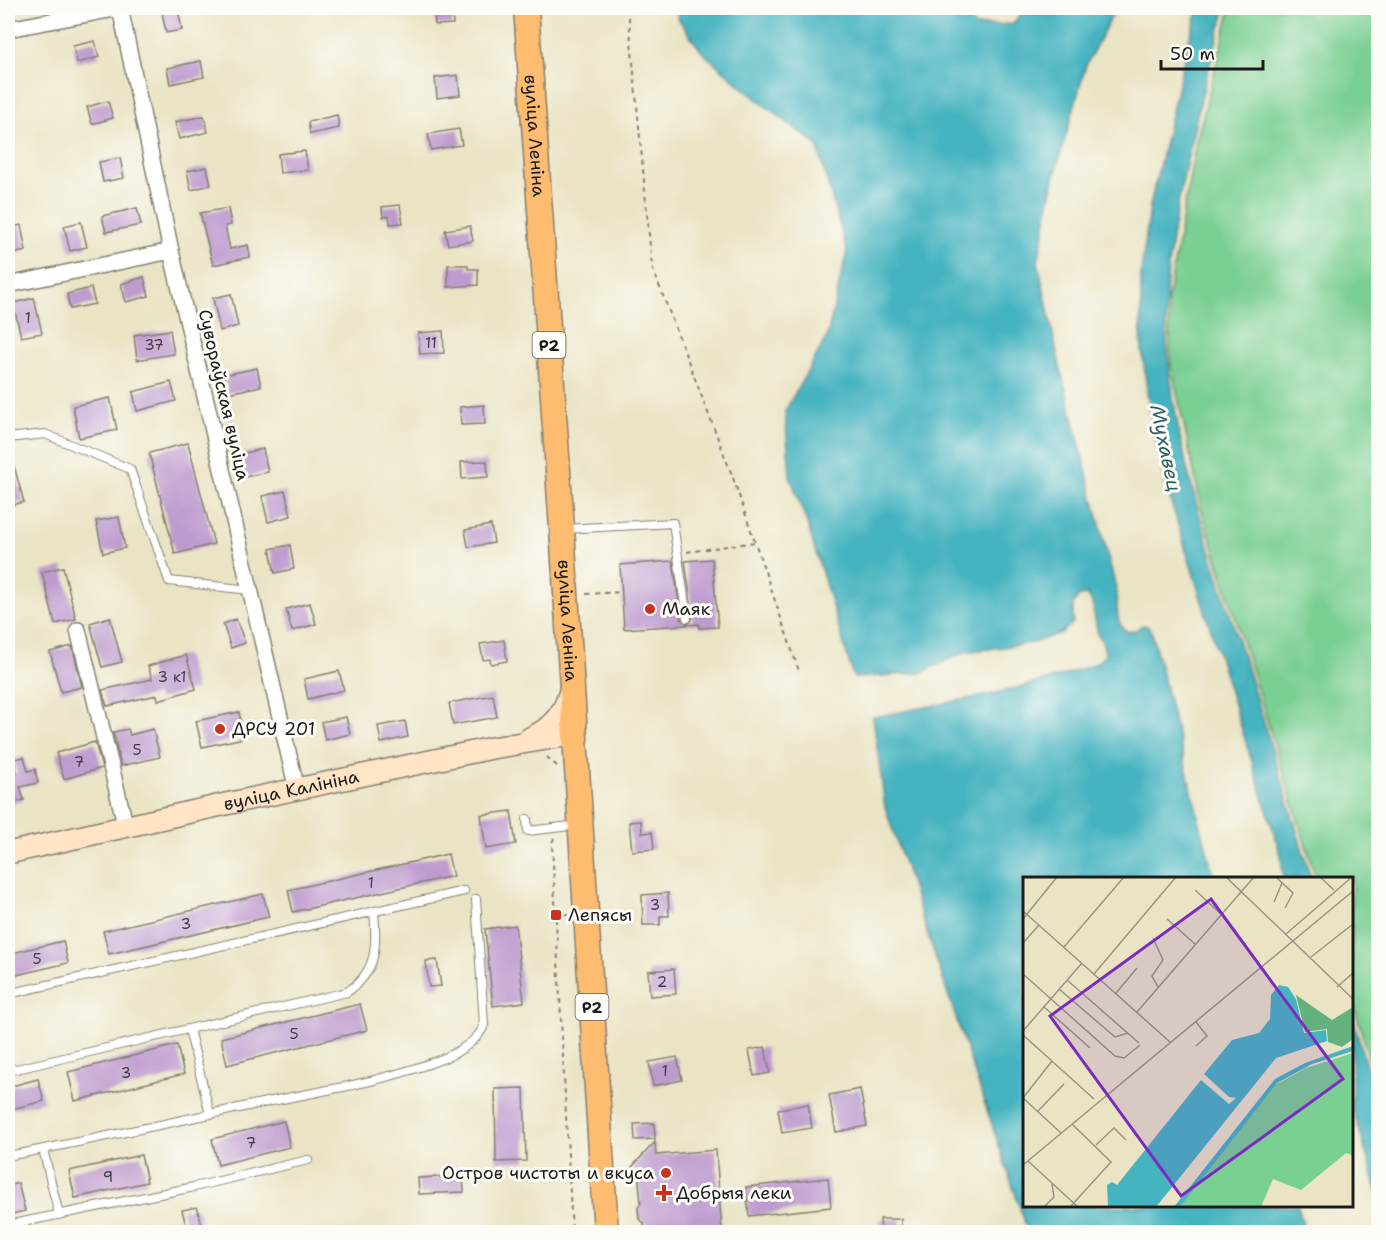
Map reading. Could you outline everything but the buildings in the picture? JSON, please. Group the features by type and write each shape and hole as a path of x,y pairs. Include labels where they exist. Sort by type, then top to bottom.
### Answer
{"main road":[{"name":"вуліца Леніна","path":"526,8 575,734 569,777 569,826 606,1233"}],"street":[{"path":"8,29 120,8"},
{"name":"Сувораўская вуліца","path":"120,8 171,251 297,790"},
{"path":"8,285 171,251"},
{"path":"78,630 126,828"},
{"path":"518,743 541,733 553,724 561,714 571,683"},
{"name":"вуліца Калініна","path":"8,854 226,804 518,743 575,734"},
{"path":"518,743 539,744 553,748 567,761 569,777"}],"lane":[{"path":"8,438 45,434 130,469 169,580 250,590"},
{"path":"562,529 673,523 687,618"},
{"path":"527,819 528,831 569,826"},
{"path":"8,994 464,891"},
{"path":"8,1156 414,1069 442,1059 479,1035 484,1025 476,899"},
{"path":"8,1071 346,992 366,975 373,959 376,934 374,911"},
{"path":"189,1029 210,1114"},
{"path":"43,1149 59,1215"},
{"path":"8,1225 308,1161"}],"path":[{"path":"628,8 652,267 732,475 799,671"},
{"path":"678,553 755,542"},
{"path":"545,756 569,777"},
{"path":"569,826 552,843 572,1233"}],"green space":[{"path":"1231,8 1378,8 1378,1090 1353,1002 1353,877 1316,877 1203,514 1171,365 1168,298 1196,142"}],"water":[{"path":"679,8 961,8 975,26 1013,24 1025,8 1116,8 1086,65 1054,178 1038,262 1060,367 1117,592 1119,620 1128,632 1142,625 1151,630 1214,877 1023,877 1023,1207 1298,1207 1305,1232 1028,1232 885,807 873,717 993,694 1062,676 1097,663 1105,654 1103,643 1098,635 1092,602 1087,595 1079,596 1073,604 1073,623 1061,633 1032,643 965,652 920,673 854,678 806,520 790,476 785,411 827,337 847,251 817,145 755,98 701,51 678,18"},
{"name":"Мухавец","path":"1199,8 1226,8 1197,114 1171,242 1166,305 1167,346 1178,428 1209,548 1311,877 1283,877 1281,855 1166,486 1149,408 1141,340 1141,273 1150,206 1188,43"},
{"path":"1353,1020 1378,1107 1378,1193 1353,1109"}],"place":[{"name":"Маяк","path":"650,609"},
{"name":"ДРСУ 201","path":"220,729"},
{"name":"Лепясы","path":"556,915"},
{"name":"Остров чистоты и вкуса","path":"666,1173"},
{"name":"Добрыя леки","path":"664,1193"}]}
